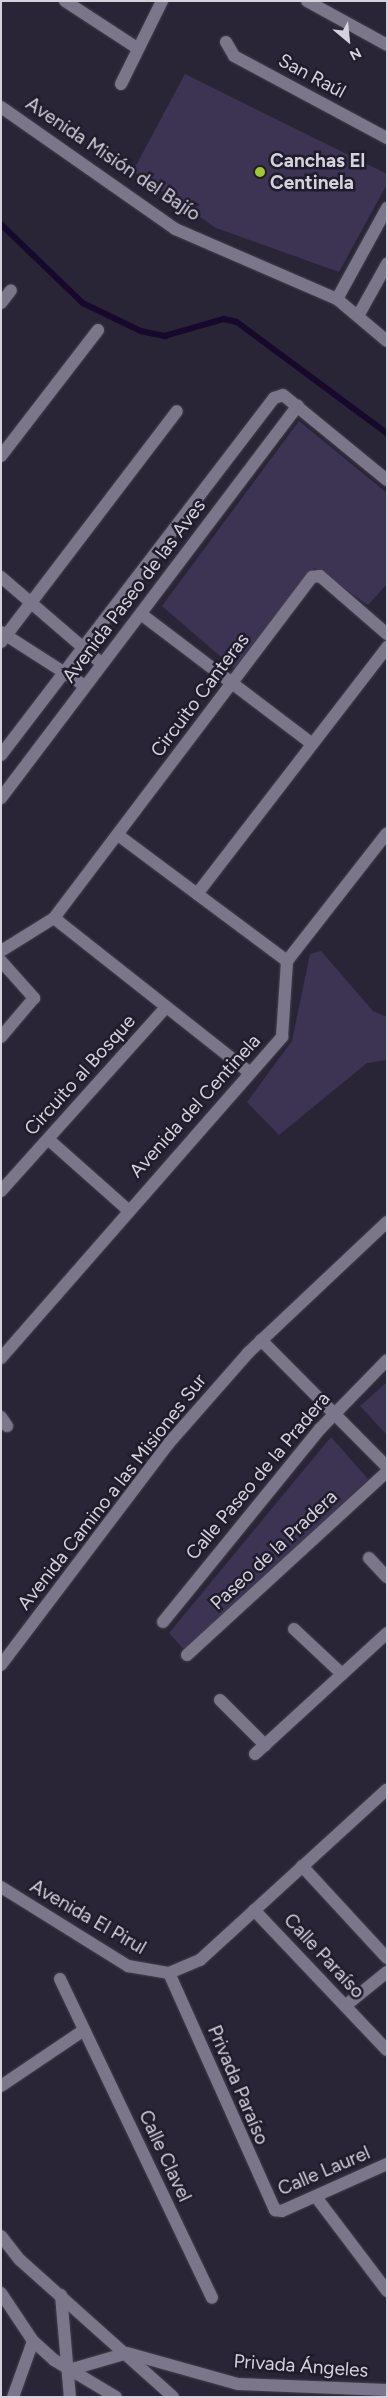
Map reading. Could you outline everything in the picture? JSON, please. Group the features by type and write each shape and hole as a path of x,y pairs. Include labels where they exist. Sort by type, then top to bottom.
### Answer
{"street":[{"path":"65,1 137,48"},
{"path":"121,84 137,48 162,1"},
{"path":"307,1 387,45"},
{"name":"San Raúl","path":"226,42 234,56 387,138"},
{"name":"Avenida Misión del Bajío","path":"1,107 175,229 337,299 387,341"},
{"path":"337,299 387,208"},
{"path":"358,316 387,264"},
{"path":"1,303 11,290"},
{"path":"1,456 98,330"},
{"name":"Avenida Paseo de las Aves","path":"1,755 278,395 298,406 1,798"},
{"path":"298,406 387,480"},
{"path":"86,686 65,670 3,636 33,603 177,411"},
{"name":"Circuito Canteras","path":"118,835 316,575 387,634"},
{"path":"1,577 33,603 81,649 102,664"},
{"path":"141,614 231,685 312,744"},
{"path":"197,894 387,647"},
{"path":"1,951 54,918 118,835 287,961 387,833"},
{"path":"54,918 249,1072"},
{"path":"1,961 34,998 1,1037"},
{"name":"Avenida del Centinela","path":"1,1358 128,1210 282,1037 287,961"},
{"name":"Circuito al Bosque","path":"1,1191 166,1007"},
{"path":"48,1139 128,1210"},
{"name":"Avenida Camino a las Misiones Sur","path":"1,1665 169,1443 260,1340 387,1222"},
{"path":"260,1340 336,1412 387,1468"},
{"name":"Calle Paseo de la Pradera","path":"163,1622 336,1412 387,1360"},
{"name":"Paseo de la Pradera","path":"187,1655 387,1472"},
{"path":"369,1558 387,1577"},
{"path":"294,1629 342,1674"},
{"path":"255,1754 387,1633"},
{"path":"220,1700 265,1745"},
{"path":"169,1973 200,1960 387,1788"},
{"path":"302,1866 387,1958"},
{"name":"Avenida El Pirul","path":"1,1887 128,1966 169,1973"},
{"name":"Calle Paraíso","path":"254,1910 387,2050"},
{"path":"345,2006 387,1972"},
{"name":"Privada Paraíso","path":"169,1973 275,2210"},
{"name":"Calle Clavel","path":"60,1979 212,2298"},
{"path":"1,2086 84,2030"},
{"name":"Calle Laurel","path":"275,2210 316,2197 387,2164"},
{"path":"316,2197 387,2291"},
{"path":"1,2236 20,2260 127,2353 172,2397"},
{"path":"1,2293 33,2341 69,2370 116,2397"},
{"path":"61,2295 70,2397"},
{"path":"13,2397 33,2341"},
{"path":"69,2370 127,2353"},
{"name":"Privada Ángeles","path":"127,2353 238,2384 387,2390"}],"shaded area":[{"name":"Canchas El Centinela","path":"185,74 387,174 387,184 339,272 216,228 133,171"},
{"path":"299,421 387,493 387,584 368,605 315,568 235,669 162,606"},
{"path":"321,951 373,1011 387,1017 387,1060 367,1063 279,1135 247,1102 292,1041 310,954"},
{"path":"387,1382 387,1435 360,1406"},
{"path":"331,1437 368,1479 188,1654 169,1633"}],"waterway":[{"path":"1,224 83,303 141,331 165,336 224,319 237,322 387,433"}],"place":[{"name":"Canchas El Centinela","path":"260,172"}]}
